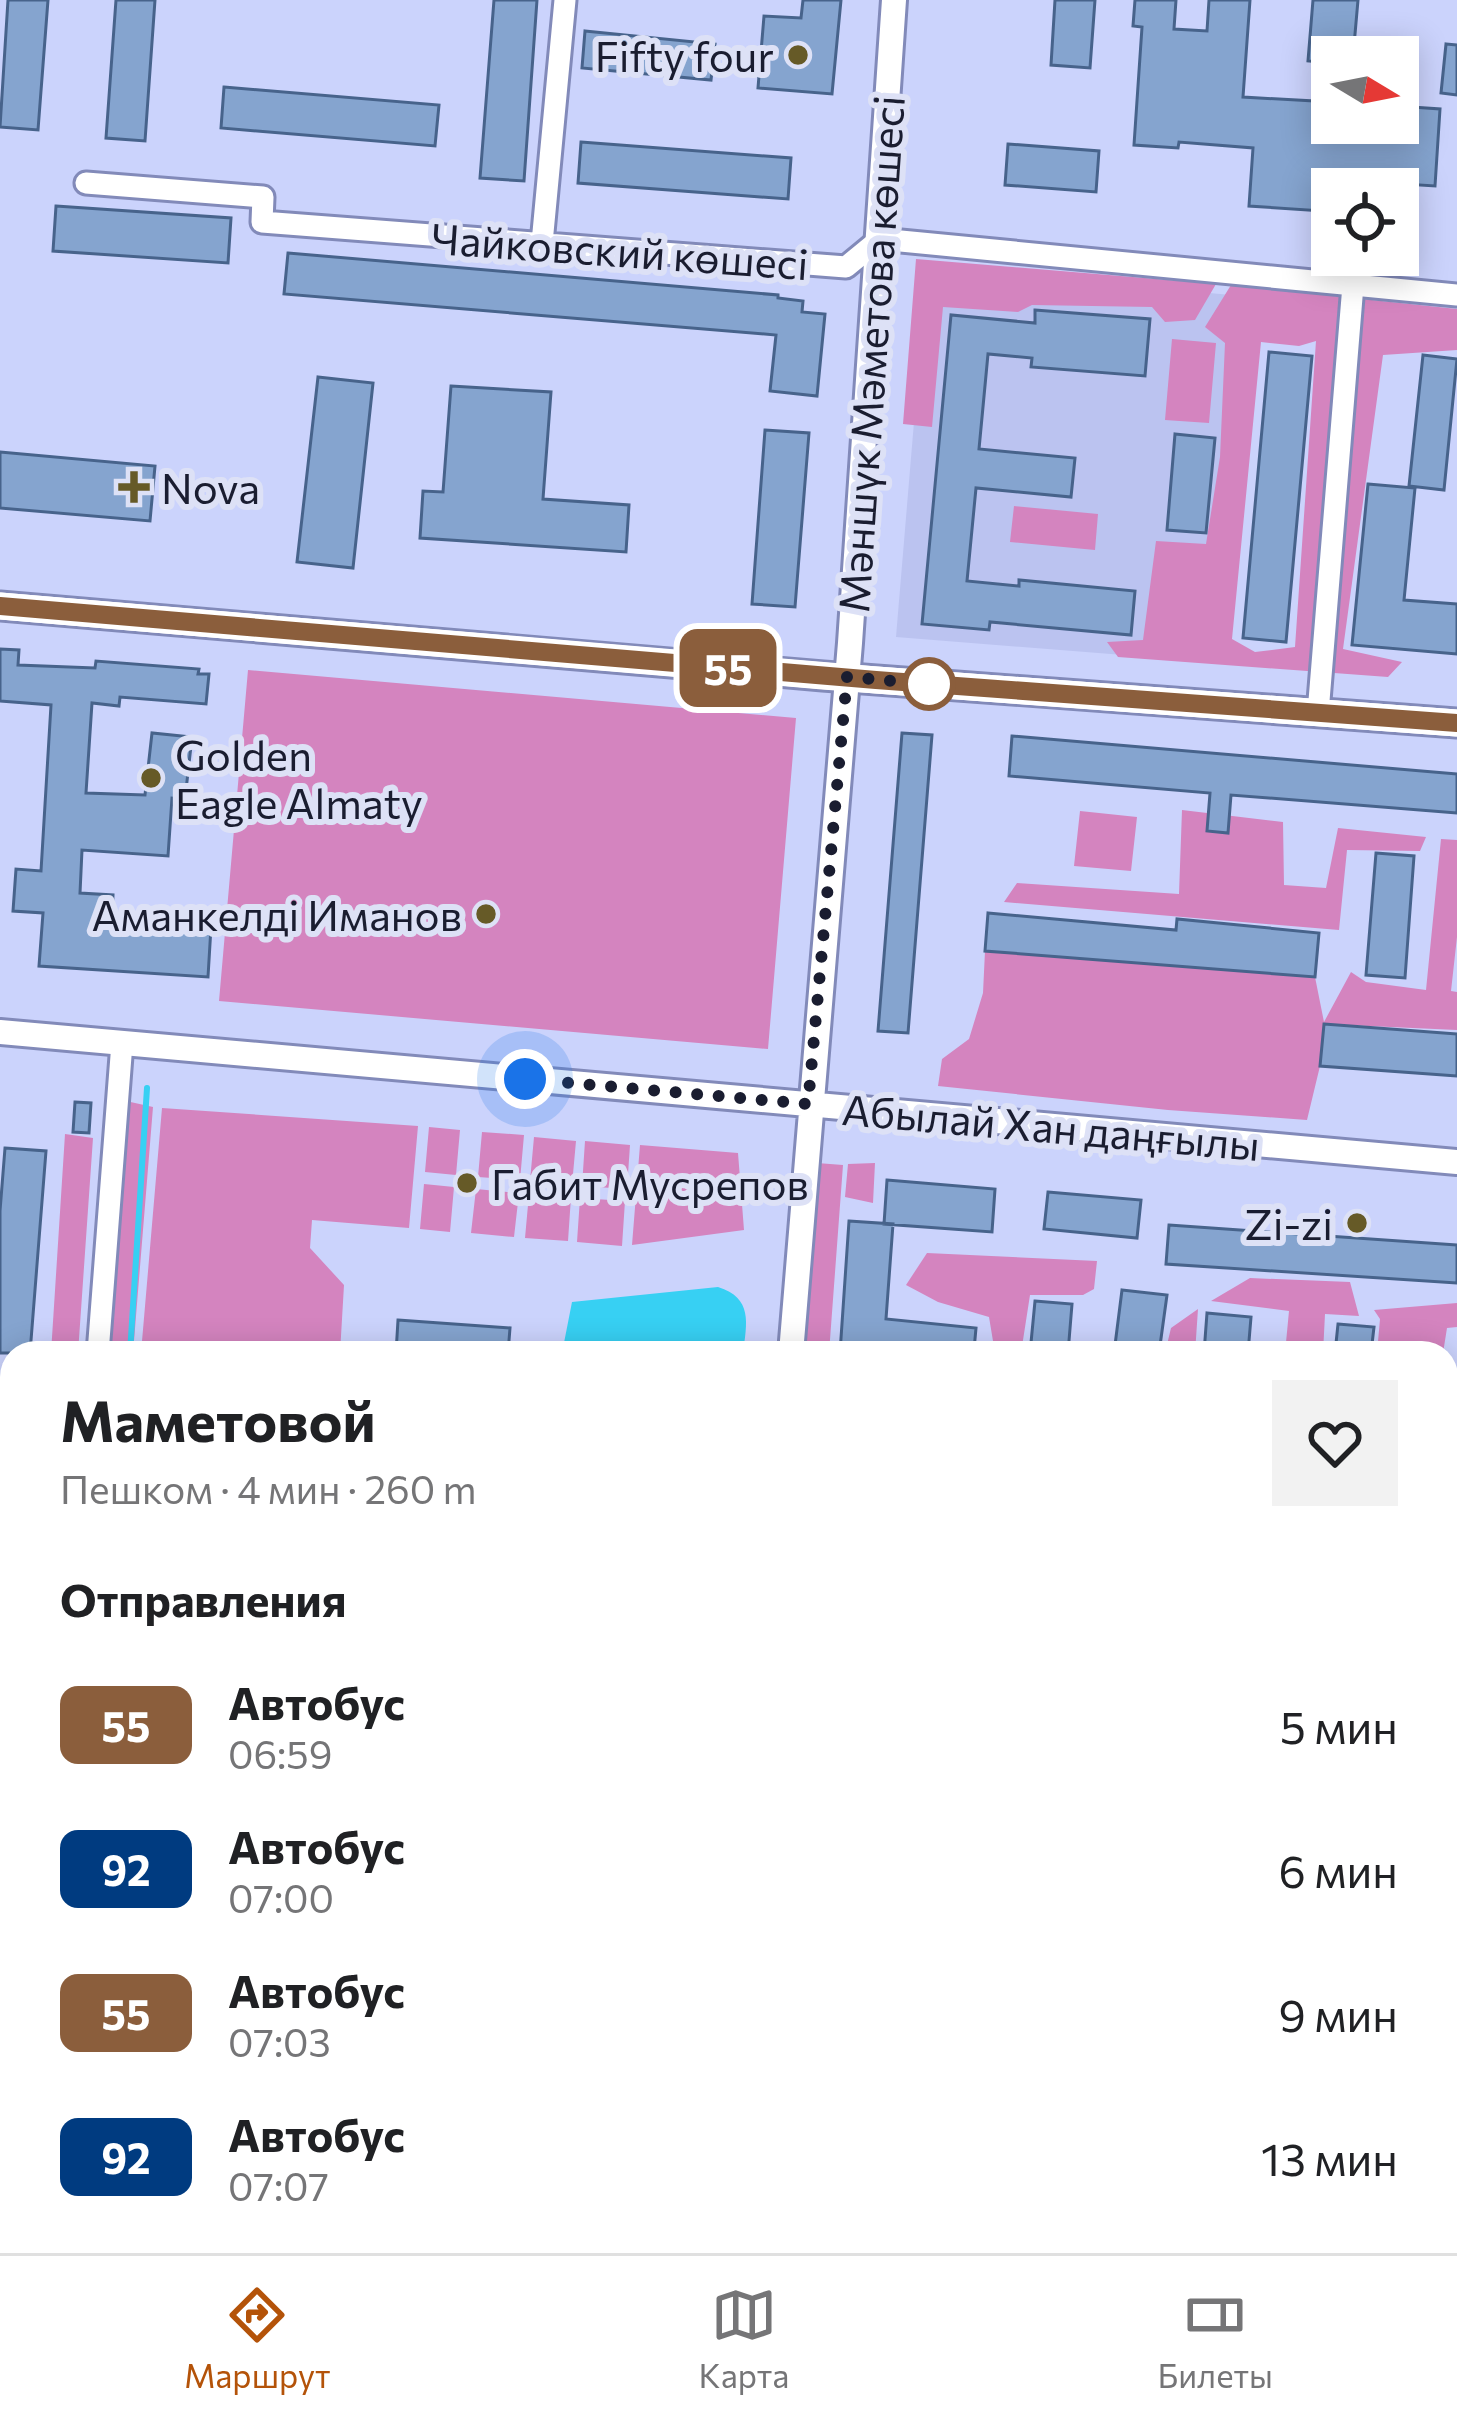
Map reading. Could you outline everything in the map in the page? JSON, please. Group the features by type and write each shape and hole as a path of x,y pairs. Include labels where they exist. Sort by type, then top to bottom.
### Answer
{"main road":[{"path":"0,606 1457,723"}],"street":[{"path":"542,243 565,0"},
{"name":"Мәншүк Мәметова көшесі","path":"791,1341 847,677 894,0"},
{"name":"Чайковский көшесі","path":"86,183 263,197 262,222 846,267 880,239"},
{"path":"880,239 1457,296"},
{"path":"1318,713 1353,285"},
{"name":"Абылай Хан даңғылы","path":"0,1032 1457,1162"},
{"path":"99,1341 122,1043"}],"shaded area":[{"path":"916,259 1216,284 1195,320 1165,322 1152,307 1032,305 1018,312 943,307 932,427 903,424"},
{"path":"927,267 1242,296 1212,662 896,637"},
{"path":"1231,285 1457,309 1457,350 1383,355 1343,649 1402,662 1388,677 1118,657 1107,642 1143,640 1156,541 1206,544 1220,457 1225,343 1205,327","holes":["1316,341 1295,647 1255,652 1232,639 1261,342 1299,346"]},
{"path":"1172,339 1216,343 1209,423 1165,420"},
{"path":"1014,506 1098,514 1095,550 1010,542"},
{"path":"248,670 796,718 768,1049 219,1001"},
{"path":"1182,810 1283,822 1284,885 1326,888 1338,828 1426,837 1420,851 1347,850 1339,930 1004,902 1017,883 1179,894"},
{"path":"1080,811 1137,817 1131,871 1074,866"},
{"path":"1441,839 1457,840 1457,937 1451,991 1457,992 1457,1030 1324,1024 1307,1120 938,1086 942,1059 969,1039 983,993 985,951 1315,977 1324,1022 1351,972 1366,982 1426,990"},
{"path":"117,1099 153,1107 134,1341 99,1341"},
{"path":"162,1108 418,1126 409,1228 312,1220 310,1248 344,1285 341,1341 142,1341"},
{"path":"429,1127 460,1130 456,1175 425,1172"},
{"path":"482,1132 524,1135 520,1180 478,1177"},
{"path":"65,1134 93,1138 79,1341 52,1341"},
{"path":"534,1137 576,1141 572,1185 530,1181"},
{"path":"585,1141 630,1145 627,1189 582,1186"},
{"path":"640,1145 738,1153 744,1230 632,1245"},
{"path":"817,1163 843,1165 830,1341 804,1341"},
{"path":"875,1163 873,1203 845,1197 848,1164"},
{"path":"424,1184 454,1187 450,1232 420,1229"},
{"path":"476,1189 519,1193 514,1237 471,1233"},
{"path":"529,1194 571,1197 568,1241 525,1238"},
{"path":"580,1198 625,1201 622,1246 577,1242"},
{"path":"927,1253 1097,1261 1094,1289 1083,1295 1030,1295 1023,1341 993,1341 989,1317 938,1302 906,1285"},
{"path":"1250,1278 1350,1282 1359,1316 1325,1314 1324,1341 1286,1341 1289,1311 1211,1301"},
{"path":"718,1287 742,1305 744,1341 564,1341 572,1302"},
{"path":"1457,1303 1457,1327 1447,1328 1445,1341 1378,1341 1380,1319 1374,1310"},
{"path":"1198,1309 1196,1341 1168,1341 1171,1328"}],"building":[{"path":"8,0 48,0 38,130 0,127"},
{"path":"116,0 155,0 145,141 106,138"},
{"path":"494,0 537,0 524,181 480,178"},
{"name":"Fifty four","path":"803,0 841,0 832,94 758,88 764,16 801,18"},
{"path":"1055,0 1095,0 1090,68 1051,65"},
{"path":"1135,0 1176,0 1174,29 1207,31 1209,0 1250,0 1243,97 1311,101 1311,144 1419,144 1419,108 1440,109 1435,186 1419,185 1419,168 1311,168 1311,210 1249,206 1253,148 1179,142 1178,148 1134,145 1142,27 1133,26"},
{"path":"1313,0 1358,0 1355,36 1311,36 1308,61"},
{"path":"585,31 715,44 711,80 582,68"},
{"path":"1446,44 1457,45 1457,95 1441,93"},
{"path":"224,87 439,105 435,146 221,128"},
{"path":"581,142 791,158 788,199 578,183"},
{"path":"1008,144 1099,151 1096,192 1005,185"},
{"path":"56,206 231,218 228,263 53,251"},
{"path":"288,253 778,295 803,301 802,312 825,314 817,396 770,391 776,335 284,294"},
{"path":"1035,310 1150,319 1145,376 1031,367 1032,358 988,354 979,449 1075,458 1071,497 976,488 967,581 1019,586 1019,580 1135,591 1131,635 990,622 989,630 922,624 951,315 1035,323"},
{"path":"1269,352 1312,356 1286,642 1243,638"},
{"path":"1423,355 1457,359 1444,490 1409,486"},
{"path":"318,377 373,383 353,568 297,562"},
{"path":"451,386 551,392 543,499 629,505 626,552 420,538 423,491 443,492"},
{"path":"765,430 809,433 795,607 752,604"},
{"path":"1175,434 1215,438 1206,533 1167,530"},
{"path":"0,452 155,466 150,521 0,508"},
{"path":"1368,484 1415,488 1404,600 1457,604 1457,654 1352,645"},
{"path":"0,649 19,650 18,665 95,668 96,661 199,669 198,674 209,674 206,704 120,697 119,706 92,703 86,793 145,795 152,733 192,737 185,799 172,798 168,856 82,850 80,893 113,895 112,920 211,927 208,977 39,966 43,913 13,911 16,869 41,871 51,705 0,701"},
{"path":"902,733 932,735 908,1033 878,1031"},
{"path":"1012,736 1457,774 1457,813 1231,795 1228,833 1207,831 1210,793 1009,776"},
{"path":"1376,853 1414,856 1405,978 1366,975"},
{"path":"988,913 1176,930 1177,919 1319,933 1315,977 985,951"},
{"path":"1324,1024 1457,1034 1457,1076 1320,1066"},
{"path":"75,1102 91,1103 89,1133 73,1132"},
{"path":"5,1148 46,1151 31,1341 0,1341"},
{"path":"887,1180 995,1189 992,1232 884,1224"},
{"path":"1048,1192 1141,1200 1137,1238 1044,1229"},
{"path":"849,1221 893,1224 886,1319 976,1328 975,1341 841,1341"},
{"path":"1169,1225 1457,1245 1457,1283 1166,1264"},
{"path":"1122,1290 1167,1295 1161,1341 1116,1341"},
{"path":"1035,1301 1072,1304 1069,1341 1031,1341"},
{"path":"1207,1313 1251,1317 1249,1341 1205,1341"},
{"path":"398,1320 510,1328 509,1341 397,1341"},
{"path":"1338,1324 1374,1327 1372,1341 1336,1341"}],"waterway":[{"path":"131,1341 147,1088"}],"bus line":[{"name":"55","path":"0,606 876,680 1457,723"}],"place":[{"name":"Fifty four","path":"798,55"},
{"name":"Nova","path":"134,487"},
{"name":"Golden Eagle Almaty","path":"151,778"},
{"name":"Аманкелді Иманов","path":"486,914"},
{"name":"Габит Мусрепов","path":"467,1183"},
{"name":"Zi-zi","path":"1357,1223"}],"route":[{"path":"525,1079 808,1104 847,677 929,684"}]}
